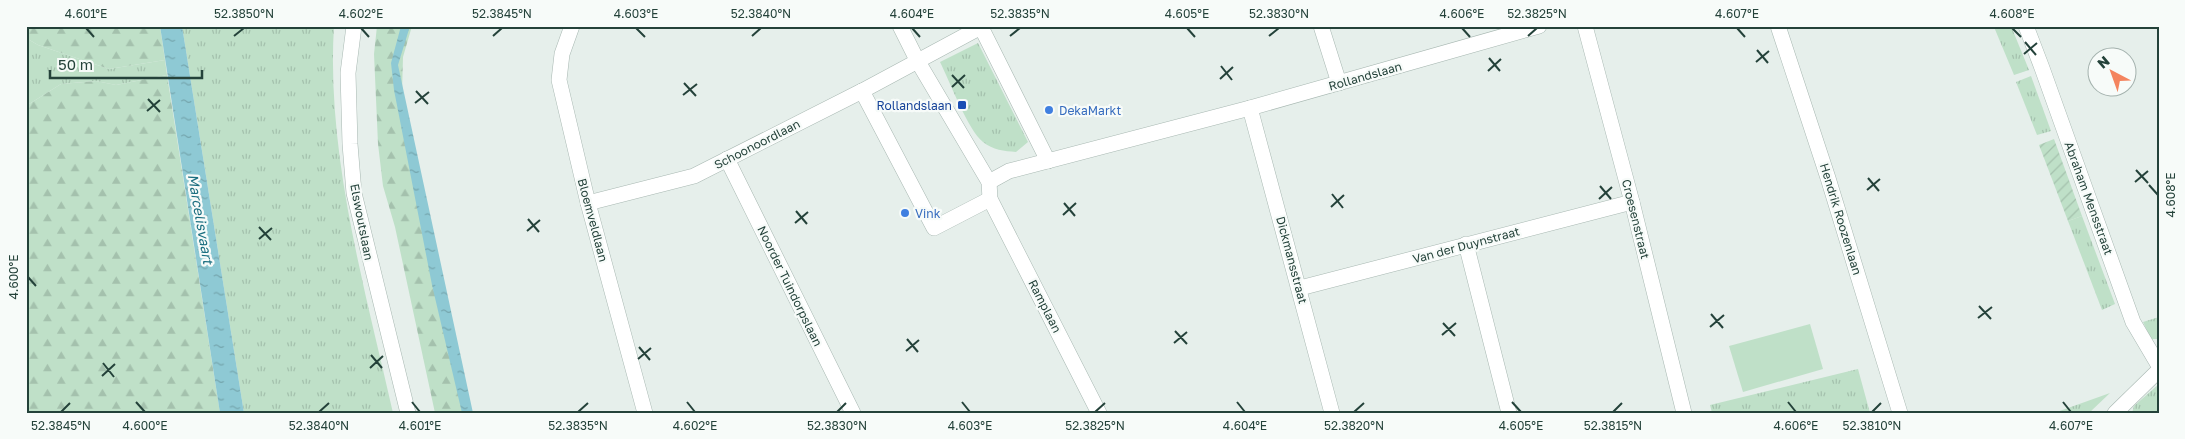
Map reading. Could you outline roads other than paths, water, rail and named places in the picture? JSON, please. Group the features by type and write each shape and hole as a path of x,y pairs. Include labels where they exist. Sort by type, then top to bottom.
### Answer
{"street":[{"name":"Elswoutslaan","path":"354,26 348,73 350,144 354,193 408,413"},
{"name":"Bloemveldlaan","path":"572,26 562,54 559,80 588,203 644,413"},
{"name":"Ramplaan","path":"900,26 917,60 989,182 990,199 1100,413"},
{"path":"917,60 981,26 1048,162"},
{"path":"1321,26 1339,83"},
{"name":"Rollandslaan","path":"989,182 1009,171 1250,108 1539,26"},
{"name":"Croesenstraat","path":"1585,26 1632,202 1684,413"},
{"name":"Hendrik Roozenlaan","path":"1778,26 1828,178 1900,413"},
{"name":"Abraham Mensstraat","path":"2026,26 2133,322 2159,366"},
{"name":"Schoonoordlaan","path":"588,203 694,176 862,91 917,60"},
{"path":"862,91 934,228 990,199"},
{"name":"Dickmansstraat","path":"1250,108 1300,288 1332,413"},
{"name":"Noorder Tuindorpslaan","path":"727,159 853,413"},
{"name":"Van der Duynstraat","path":"1300,288 1632,202"},
{"path":"1466,244 1509,413"},
{"path":"2115,413 2159,370"}],"water":[{"name":"Marcelisvaart","path":"160,26 182,26 244,413 220,413"},
{"path":"401,26 410,26 398,65 473,413 462,413 432,285 394,90 391,63"}],"place":[{"name":"Rollandslaan","path":"962,105"},
{"name":"DekaMarkt","path":"1049,110"},
{"name":"Vink","path":"905,213"}]}
